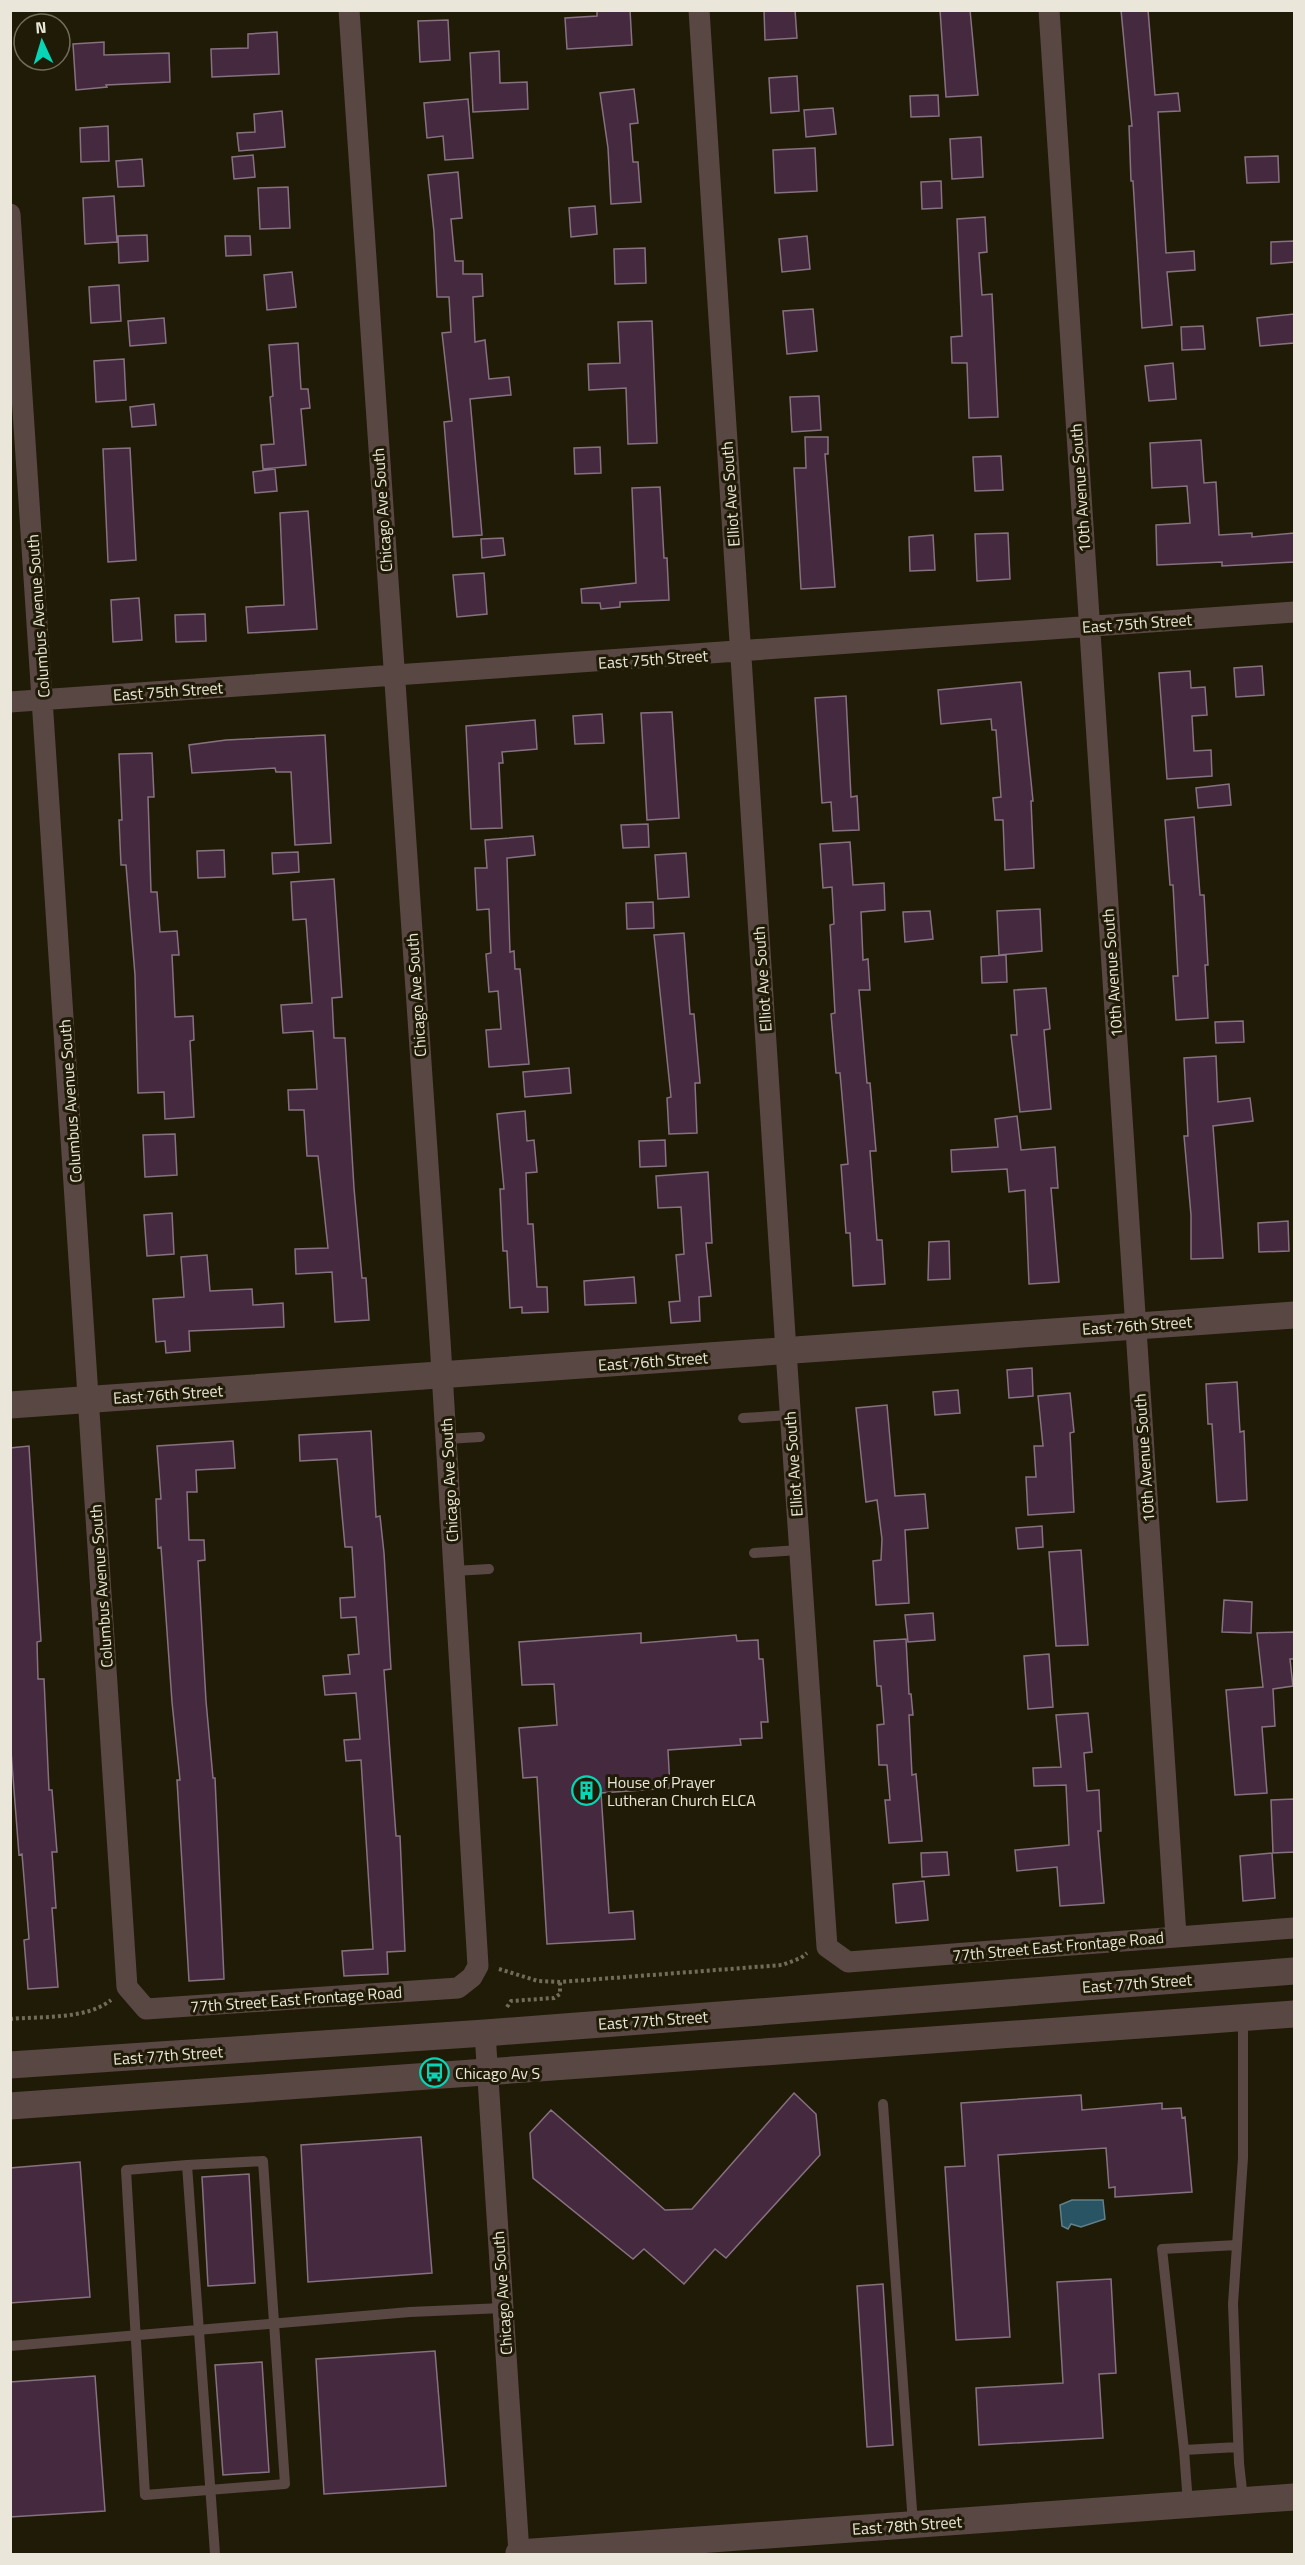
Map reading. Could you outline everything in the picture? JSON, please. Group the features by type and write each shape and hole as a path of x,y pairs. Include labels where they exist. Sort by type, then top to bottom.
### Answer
{"street":[{"name":"Chicago Ave South","path":"349,10 442,1375 475,1972"},
{"name":"Elliot Ave South","path":"699,10 790,1415 827,1947"},
{"name":"10th Avenue South","path":"1049,10 1176,1936"},
{"name":"Columbus Avenue South","path":"10,214 44,699 127,1987"},
{"name":"East 75th Street","path":"10,702 741,653 1294,612"},
{"name":"East 76th Street","path":"10,1405 1294,1315"},
{"name":"77th Street East Frontage Road","path":"827,1947 848,1962 1294,1928"},
{"name":"East 77th Street","path":"10,2065 484,2033 1294,1971"},
{"name":"77th Street East Frontage Road","path":"127,1987 146,2009 458,1988 475,1972"},
{"path":"10,2106 1294,2014"},
{"name":"Chicago Ave South","path":"484,2033 519,2553"},
{"name":"East 78th Street","path":"519,2553 1294,2497"}],"lane":[{"path":"743,1418 790,1415"},
{"path":"446,1439 480,1437"},
{"path":"754,1553 799,1550"},
{"path":"454,1571 489,1569"},
{"path":"1243,2017 1243,2158 1233,2304 1238,2447 1243,2500"},
{"path":"883,2104 913,2524"},
{"path":"263,2161 285,2484 145,2495 126,2170 187,2165 263,2161"},
{"path":"187,2165 215,2554"},
{"path":"1188,2504 1162,2248 1237,2245"},
{"path":"10,2346 410,2312 503,2308"},
{"path":"1184,2450 1238,2447"}],"path":[{"path":"475,1972 490,1965 538,1981 560,1982 782,1965 801,1958 812,1949 827,1947"},
{"path":"10,2019 86,2012 102,2007 127,1987"}],"water":[{"path":"1072,2200 1103,2200 1105,2219 1081,2227 1071,2224 1068,2229 1062,2226 1060,2205"}],"building":[{"path":"597,10 630,10 632,45 567,49 565,18 597,16"},
{"path":"764,10 795,10 797,38 765,40"},
{"path":"940,10 970,10 978,95 946,97"},
{"path":"1121,10 1148,10 1155,95 1178,93 1180,111 1158,112 1166,253 1194,251 1195,270 1167,272 1172,325 1142,328 1133,181 1131,181 1129,126 1132,126"},
{"path":"448,20 450,60 420,62 418,21"},
{"path":"277,32 279,74 212,77 211,49 248,48 248,34"},
{"path":"104,42 104,55 169,53 170,82 106,85 107,87 76,90 73,44"},
{"path":"499,51 500,83 527,82 528,109 473,112 470,53"},
{"path":"797,76 799,111 771,113 769,78"},
{"path":"634,89 638,123 630,124 633,162 638,162 641,202 611,204 608,148 600,93"},
{"path":"938,95 939,116 911,117 910,96"},
{"path":"468,99 473,158 445,160 443,136 427,138 424,103"},
{"path":"833,108 836,134 806,137 804,110"},
{"path":"282,111 285,147 239,151 237,133 255,132 254,114"},
{"path":"108,126 109,161 81,162 80,128"},
{"path":"981,137 983,177 952,179 950,139"},
{"path":"815,148 817,191 775,193 773,150"},
{"path":"253,155 255,177 234,179 232,157"},
{"path":"1278,156 1279,182 1247,183 1245,157"},
{"path":"142,159 144,186 118,187 116,161"},
{"path":"458,172 462,218 451,219 455,261 463,261 463,274 482,274 483,296 473,297 475,342 485,340 489,379 509,377 511,395 470,399 482,535 453,537 444,422 452,421 442,333 451,332 449,297 437,297 428,175"},
{"path":"941,181 942,208 922,209 921,182"},
{"path":"288,187 290,228 260,229 258,188"},
{"path":"114,196 117,242 85,244 83,198"},
{"path":"595,206 597,234 571,237 569,208"},
{"path":"985,217 987,252 979,253 982,295 992,294 998,417 969,418 967,363 952,363 951,337 962,336 957,219"},
{"path":"147,235 148,261 119,263 118,236"},
{"path":"225,236 250,236 251,255 226,256"},
{"path":"807,236 810,269 782,272 779,239"},
{"path":"1294,241 1294,262 1271,264 1271,242"},
{"path":"645,248 646,283 615,284 614,249"},
{"path":"292,272 296,307 267,310 264,275"},
{"path":"119,285 121,321 91,323 89,287"},
{"path":"813,309 817,351 787,354 783,311"},
{"path":"1294,314 1294,343 1260,346 1257,318"},
{"path":"164,318 166,343 130,346 128,321"},
{"path":"652,321 657,443 628,444 626,388 589,390 588,364 620,363 618,322"},
{"path":"1203,326 1205,349 1182,350 1181,327"},
{"path":"298,343 301,389 308,389 310,408 301,409 306,465 263,469 261,445 274,444 269,345"},
{"path":"124,359 126,400 96,402 94,361"},
{"path":"1173,363 1176,399 1149,401 1145,366"},
{"path":"819,396 821,430 792,432 790,397"},
{"path":"154,404 156,425 132,427 130,407"},
{"path":"805,437 828,437 828,454 825,454 835,587 801,589 794,468 806,468"},
{"path":"1201,440 1204,483 1216,482 1219,535 1252,533 1252,537 1294,533 1294,562 1222,566 1222,562 1157,565 1156,525 1190,523 1187,486 1152,488 1150,443"},
{"path":"600,447 601,473 575,474 574,448"},
{"path":"130,448 136,560 108,562 103,449"},
{"path":"1001,456 1003,490 975,491 973,457"},
{"path":"275,469 277,491 255,493 253,472"},
{"path":"660,487 669,600 620,602 620,607 601,609 600,603 582,603 581,589 636,583 632,488"},
{"path":"308,511 317,629 248,633 246,607 284,605 280,513"},
{"path":"1008,533 1010,579 977,581 975,534"},
{"path":"933,535 935,570 910,571 909,537"},
{"path":"503,538 505,555 482,558 481,539"},
{"path":"484,573 487,614 457,617 453,575"},
{"path":"139,598 142,640 113,642 111,600"},
{"path":"205,614 206,641 176,642 175,615"},
{"path":"1262,666 1264,695 1236,697 1234,668"},
{"path":"1190,671 1191,688 1205,687 1207,715 1192,716 1194,751 1211,750 1212,776 1167,779 1159,673"},
{"path":"1021,682 1033,801 1031,801 1034,868 1005,870 1003,820 995,820 993,798 1001,797 996,730 992,730 991,719 941,724 938,690"},
{"path":"846,696 851,797 857,796 859,830 833,831 831,802 822,803 815,698"},
{"path":"672,712 679,818 647,820 641,713"},
{"path":"602,714 604,743 575,744 573,716"},
{"path":"535,720 537,749 502,752 503,763 499,763 502,828 471,829 466,726"},
{"path":"325,735 331,843 295,845 291,772 276,772 275,768 192,773 189,745 226,740"},
{"path":"152,753 154,797 148,797 151,892 157,892 160,932 177,931 179,955 172,955 175,1017 193,1016 194,1040 190,1041 194,1117 165,1119 164,1092 138,1093 135,975 126,865 121,865 119,820 122,820 119,754"},
{"path":"1229,784 1231,805 1198,808 1196,788"},
{"path":"1194,817 1200,895 1204,895 1208,1018 1176,1020 1173,976 1178,976 1173,885 1170,885 1165,820"},
{"path":"648,824 649,847 623,848 621,825"},
{"path":"533,836 535,855 507,858 510,952 514,951 515,969 520,969 529,1064 489,1067 486,1030 501,1029 498,991 489,992 486,954 491,953 489,909 477,910 475,868 487,868 485,840"},
{"path":"850,842 853,885 884,883 885,910 861,912 863,960 868,959 870,990 859,990 867,1083 870,1083 876,1151 870,1151 877,1240 882,1240 885,1284 853,1286 850,1233 846,1233 841,1165 848,1164 840,1073 836,1073 831,1014 835,1013 830,925 834,924 832,887 823,888 820,844"},
{"path":"224,850 225,877 198,878 197,851"},
{"path":"298,852 299,872 273,874 272,853"},
{"path":"686,853 689,897 658,899 655,855"},
{"path":"334,879 342,997 332,998 334,1038 345,1038 354,1188 362,1278 366,1278 369,1320 335,1322 332,1272 296,1274 295,1249 328,1248 318,1156 307,1156 304,1110 289,1110 288,1090 317,1089 313,1031 283,1033 281,1005 312,1003 306,919 293,920 291,882"},
{"path":"653,902 654,928 627,929 626,903"},
{"path":"1040,909 1042,951 999,955 997,911"},
{"path":"930,911 933,939 905,942 903,912"},
{"path":"684,933 690,1014 694,1014 700,1083 695,1083 697,1133 669,1134 667,1098 671,1097 654,935"},
{"path":"1006,955 1007,982 982,983 981,957"},
{"path":"1046,988 1050,1029 1044,1030 1051,1109 1020,1112 1011,1035 1017,1035 1014,990"},
{"path":"1243,1021 1244,1042 1216,1043 1215,1022"},
{"path":"1216,1056 1218,1102 1250,1098 1253,1121 1213,1126 1223,1258 1191,1259 1191,1215 1184,1136 1188,1136 1184,1058"},
{"path":"569,1068 571,1093 525,1097 523,1072"},
{"path":"525,1111 527,1141 534,1140 537,1172 526,1173 528,1224 533,1224 537,1287 547,1287 548,1312 522,1313 522,1307 510,1308 507,1251 503,1251 500,1189 504,1189 497,1114"},
{"path":"1017,1116 1021,1150 1055,1147 1058,1188 1051,1188 1059,1282 1029,1284 1025,1190 1009,1192 1007,1169 952,1172 951,1150 998,1147 995,1119"},
{"path":"175,1134 177,1175 145,1177 143,1135"},
{"path":"665,1140 666,1166 640,1167 639,1141"},
{"path":"708,1172 712,1243 706,1243 711,1296 699,1297 700,1321 671,1323 669,1302 680,1301 676,1255 684,1254 681,1207 658,1208 656,1176"},
{"path":"172,1213 174,1254 147,1256 144,1215"},
{"path":"1288,1221 1289,1251 1259,1252 1258,1223"},
{"path":"949,1241 950,1279 928,1280 929,1242"},
{"path":"207,1255 210,1291 252,1289 253,1305 283,1303 284,1327 189,1331 190,1351 166,1353 165,1341 156,1342 153,1299 184,1297 181,1257"},
{"path":"634,1277 636,1303 585,1305 584,1281"},
{"path":"1032,1368 1033,1396 1009,1398 1007,1370"},
{"path":"1237,1382 1240,1432 1244,1431 1247,1500 1217,1502 1212,1424 1208,1424 1206,1384"},
{"path":"958,1390 960,1413 935,1415 933,1392"},
{"path":"1070,1393 1074,1432 1070,1433 1074,1512 1028,1515 1026,1477 1036,1477 1034,1446 1043,1446 1038,1396"},
{"path":"887,1405 895,1496 925,1494 928,1528 905,1530 909,1603 876,1605 873,1561 881,1560 882,1539 877,1500 866,1502 856,1408"},
{"path":"371,1431 376,1517 380,1516 384,1553 391,1669 384,1670 396,1836 400,1836 405,1951 387,1952 388,1974 344,1976 342,1951 373,1949 361,1760 346,1761 344,1740 360,1739 356,1693 325,1695 323,1676 350,1674 348,1655 359,1654 356,1617 341,1618 340,1598 355,1597 352,1547 345,1547 337,1459 300,1461 299,1435"},
{"path":"233,1441 235,1468 196,1470 197,1492 187,1492 189,1540 204,1540 205,1560 198,1561 206,1701 213,1778 215,1778 224,1979 189,1981 177,1780 180,1780 161,1547 158,1548 156,1499 161,1499 157,1446"},
{"path":"29,1446 41,1641 37,1642 38,1679 44,1679 49,1790 52,1790 57,1852 52,1852 56,1908 52,1908 58,1987 28,1989 24,1940 29,1939 22,1854 19,1855 10,1738 10,1448"},
{"path":"1042,1526 1043,1547 1018,1549 1016,1528"},
{"path":"1081,1550 1088,1645 1056,1646 1049,1552"},
{"path":"1224,1600 1252,1602 1251,1633 1222,1632"},
{"path":"933,1613 935,1640 908,1642 905,1615"},
{"path":"1294,1632 1294,1659 1290,1659 1293,1686 1273,1689 1275,1726 1262,1727 1267,1793 1235,1795 1226,1690 1263,1687 1257,1633"},
{"name":"House of Prayer Lutheran Church ELCA","path":"641,1633 641,1643 736,1635 737,1641 758,1640 759,1659 763,1659 768,1722 761,1722 762,1738 740,1739 741,1745 668,1750 670,1788 601,1793 609,1913 633,1911 635,1939 547,1944 537,1777 523,1778 519,1728 557,1725 554,1684 522,1685 519,1642"},
{"path":"906,1639 909,1694 911,1694 913,1715 909,1715 912,1775 916,1774 922,1841 889,1843 885,1800 890,1800 887,1765 879,1765 877,1725 884,1724 881,1686 877,1686 874,1641"},
{"path":"1049,1654 1053,1707 1028,1709 1024,1656"},
{"path":"1088,1713 1092,1752 1084,1753 1087,1791 1099,1790 1101,1831 1098,1831 1104,1903 1060,1906 1057,1867 1017,1871 1015,1850 1069,1845 1066,1785 1034,1786 1033,1768 1061,1767 1056,1715"},
{"path":"1294,1799 1294,1852 1273,1853 1271,1800"},
{"path":"947,1852 949,1875 922,1877 921,1853"},
{"path":"1272,1853 1275,1898 1243,1901 1240,1856"},
{"path":"924,1881 928,1920 896,1923 893,1884"},
{"path":"794,2093 816,2114 820,2155 726,2258 715,2249 684,2284 644,2249 633,2259 533,2178 530,2133 551,2110 665,2210 692,2209"},
{"path":"1081,2095 1082,2110 1162,2103 1162,2109 1181,2108 1182,2118 1185,2117 1192,2192 1115,2197 1115,2187 1109,2188 1106,2148 998,2155 1010,2337 956,2340 945,2167 965,2166 961,2103"},
{"path":"421,2137 432,2273 308,2282 301,2145"},
{"path":"80,2162 90,2297 10,2303 10,2168"},
{"path":"249,2174 255,2283 208,2286 202,2177"},
{"path":"1111,2279 1116,2373 1099,2374 1103,2438 979,2445 976,2388 1063,2383 1057,2282"},
{"path":"883,2284 893,2445 867,2447 857,2286"},
{"path":"435,2351 446,2486 324,2494 316,2359"},
{"path":"262,2362 269,2472 223,2475 215,2365"},
{"path":"95,2376 105,2511 10,2517 10,2382"}],"place":[{"name":"House of Prayer Lutheran Church ELCA","path":"586,1791"},
{"name":"Chicago Av S","path":"434,2073"}]}
